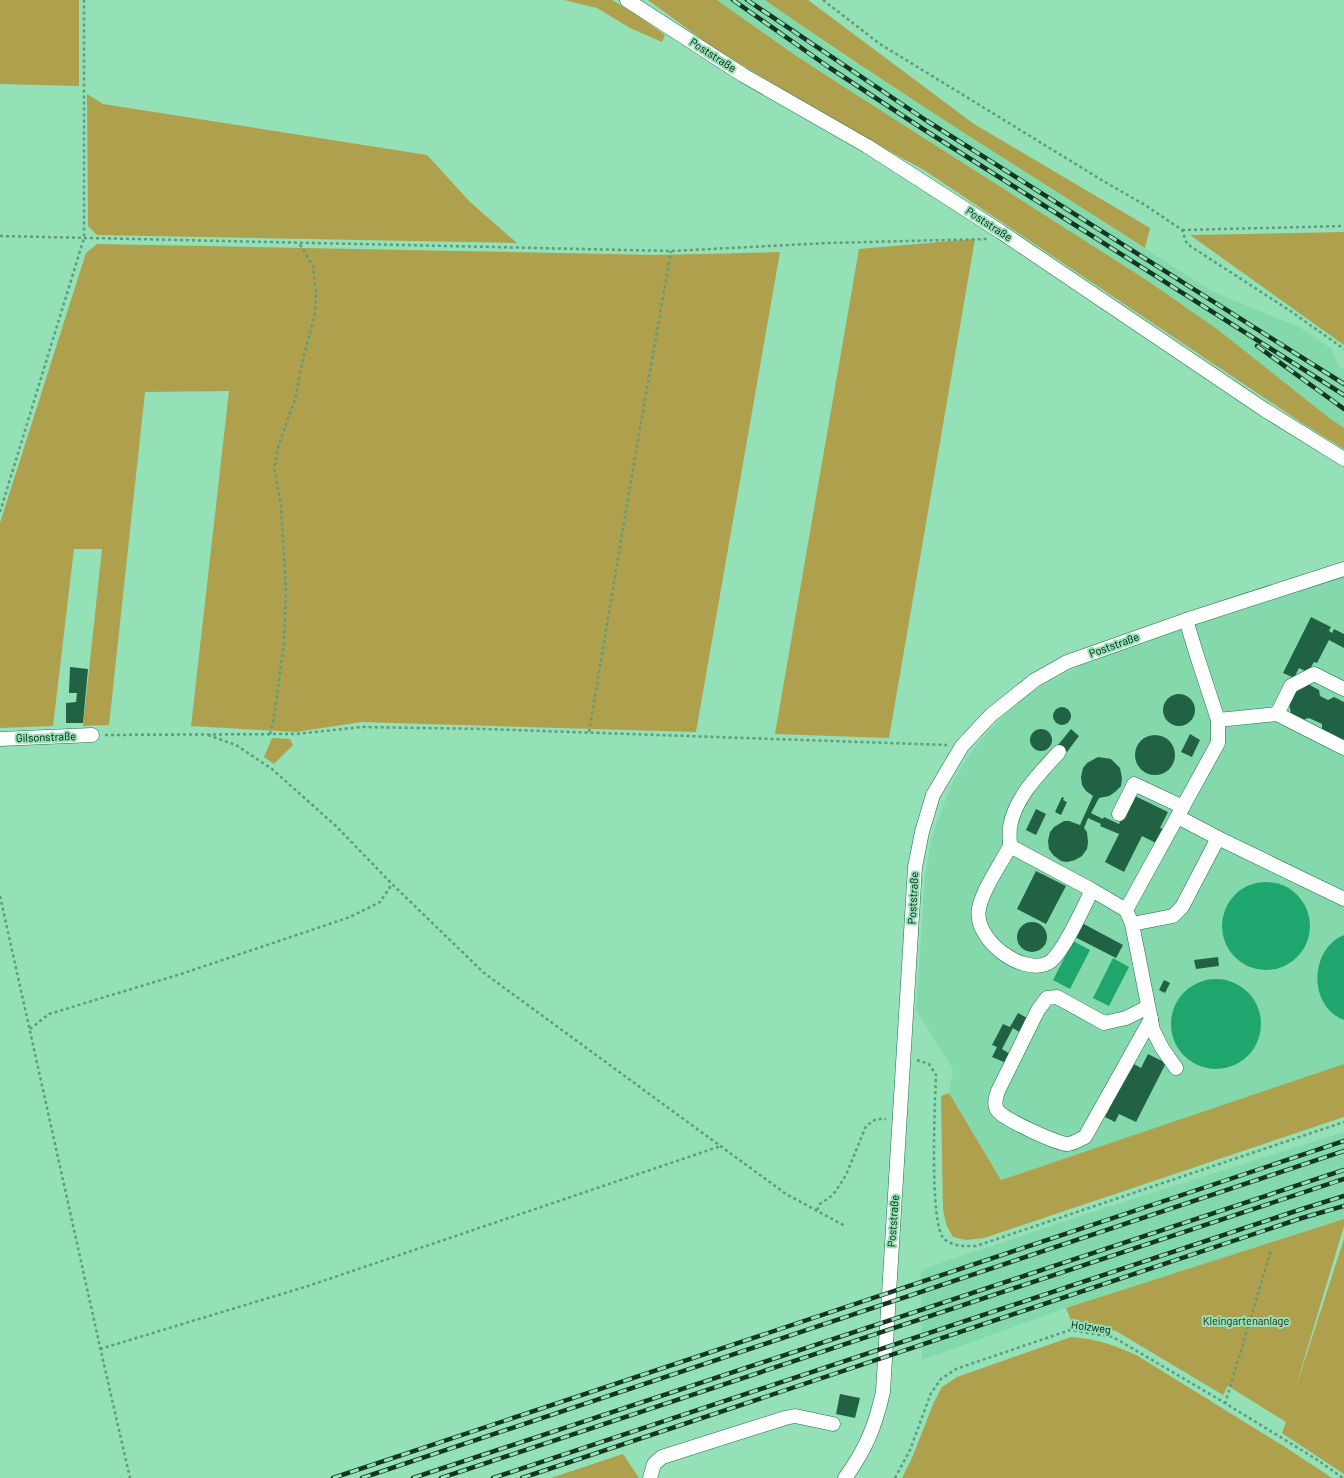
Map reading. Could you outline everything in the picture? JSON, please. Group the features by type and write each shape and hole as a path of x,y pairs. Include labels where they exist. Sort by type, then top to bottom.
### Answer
{"street":[{"name":"Poststraße","path":"628,0 743,75 867,146 1001,232 1265,410 1344,459"},
{"name":"Poststraße","path":"845,1478 858,1461 870,1439 878,1417 882,1392 914,867 922,832 933,796 962,746 991,715 1035,680 1067,662 1186,620 1344,569"},
{"path":"1126,910 1218,743 1218,720 1186,620"},
{"path":"1277,714 1291,686 1314,674 1344,689"},
{"path":"1218,720 1277,714 1344,748"},
{"name":"Gilsonstraße","path":"0,739 92,735"},
{"path":"1059,752 1032,782 1022,797 1012,818 1009,829 1010,846 984,894 978,910 980,925 991,942 1004,955 1020,964 1035,966 1048,963 1059,954 1092,890"},
{"path":"1119,814 1134,784 1180,812 1218,838 1344,899"},
{"path":"1132,924 1173,916 1182,907 1218,838"},
{"path":"1010,846 1126,910 1132,924 1153,1030 1162,1048 1176,1068"},
{"path":"1057,997 1104,1023 1149,1013 1085,1138 1068,1144 1050,1139 1016,1123 998,1111 994,1101 998,1091 1038,1010 1047,998 1057,997"},
{"path":"650,1478 654,1464 662,1457 785,1418 795,1416 833,1424"}],"path":[{"path":"0,512 84,238 84,0"},
{"path":"823,0 880,44 1145,205 1182,230 1344,226"},
{"path":"1182,230 1187,244 1289,310 1344,349"},
{"path":"0,236 671,251 828,243 986,240 1001,232"},
{"path":"270,734 274,718 284,642 286,592 281,505 274,468 279,444 295,400 303,359 316,314 316,293 313,266 299,243"},
{"path":"590,732 629,492 671,251"},
{"path":"92,735 296,734 362,727 590,732 962,746"},
{"path":"205,735 236,745 272,769 337,828 392,884 484,973 786,1194 846,1226"},
{"path":"30,1029 49,1014 182,974 350,917 380,902 392,884"},
{"path":"0,896 130,1478"},
{"path":"903,1055 929,1064 936,1075 934,1175 937,1222 943,1238 956,1246 976,1246 1344,1122"},
{"path":"817,1210 820,1204 835,1192 846,1174 866,1126 876,1119 887,1119"},
{"path":"100,1348 308,1286 721,1146"},
{"path":"1225,1404 1271,1250"},
{"name":"Holzweg","path":"895,1478 910,1450 931,1393 941,1379 956,1370 1070,1330 1113,1337 1316,1459 1343,1478"}],"shaded area":[{"path":"717,0 765,0 834,49 1211,291 1299,327 1332,349 1338,366 1344,370 1344,428 1217,329 1148,281 841,85 795,55"},
{"path":"1344,576 1344,1064 1001,1180 949,1093 953,1069 916,1011 925,877 931,841 937,821 954,780 965,761 980,741 1003,716 1043,685 1083,664 1114,652"},
{"path":"1257,882 1275,882 1291,889 1303,901 1310,917 1310,935 1303,951 1291,963 1275,970 1257,970 1241,963 1229,951 1222,935 1222,917 1229,901 1241,889"},
{"path":"1344,935 1344,1020 1332,1013 1324,1003 1319,991 1317,978 1319,965 1324,952 1332,942"},
{"path":"1073,941 1090,950 1070,989 1053,980"},
{"path":"1113,958 1129,967 1109,1006 1093,998"},
{"path":"1216,979 1225,980 1241,987 1253,999 1260,1015 1260,1033 1253,1049 1241,1061 1225,1068 1216,1069 1207,1068 1191,1061 1179,1049 1172,1033 1171,1024 1172,1015 1179,999 1191,987 1207,980"},
{"path":"1344,1132 1344,1219 1066,1308 922,1360 921,1270 1092,1212"}],"green space":[{"path":"0,0 79,0 79,86 0,84"},
{"path":"564,0 612,0 631,11 665,35 662,42 630,28 597,8"},
{"path":"648,0 717,0 795,55 1148,281 1217,329 1344,428 1344,449 1302,423 924,170 850,130 712,47"},
{"path":"765,0 808,0 974,124 1150,228 1145,248 906,95"},
{"path":"87,94 103,104 427,155 470,202 517,243 97,235 88,226"},
{"path":"1344,232 1344,345 1190,235"},
{"path":"975,239 889,738 775,734 859,249"},
{"path":"97,244 657,255 780,252 696,732 361,722 296,732 191,726 229,391 145,392 109,725 83,726 102,549 74,549 53,726 0,728 0,523 86,253"},
{"path":"272,738 290,739 293,745 274,764 264,757"},
{"path":"1344,1064 1344,1117 984,1238 966,1240 953,1237 946,1224 943,1209 941,1096 949,1093 1001,1180"},
{"name":"Kleingartenanlage","path":"1344,1219 1344,1226 1294,1393 1344,1239 1344,1474 1282,1433 1286,1422 1228,1386 1223,1395 1116,1331 1072,1323 1066,1308"},
{"path":"1071,1337 1106,1343 1138,1356 1285,1447 1332,1478 902,1478 912,1458 934,1402 942,1387 957,1377"},
{"path":"623,1454 639,1478 551,1478"}],"building":[{"path":"1311,617 1331,627 1329,631 1332,633 1334,629 1344,634 1344,648 1329,640 1317,663 1314,662 1310,669 1305,671 1299,668 1295,676 1292,677 1283,673"},
{"path":"70,667 88,669 83,723 66,723 66,703 76,702 77,693 69,693"},
{"path":"1306,683 1319,690 1320,696 1328,700 1334,697 1344,702 1343,741 1322,730 1322,724 1309,718 1305,719 1304,721 1290,714 1289,704 1297,688"},
{"path":"1176,694 1182,694 1192,701 1195,710 1194,716 1188,723 1182,726 1176,726 1166,719 1163,713 1163,707 1170,697"},
{"path":"1062,707 1066,708 1070,712 1070,720 1066,724 1062,725 1058,724 1054,720 1053,716 1054,712 1058,708"},
{"path":"1037,729 1045,729 1052,736 1052,744 1045,751 1037,751 1030,744 1030,736"},
{"path":"1071,729 1079,736 1067,752 1058,745"},
{"path":"1190,734 1200,740 1192,757 1181,752"},
{"path":"1159,735 1166,738 1172,744 1175,755 1174,763 1166,772 1159,775 1151,775 1144,772 1136,763 1135,751 1138,744 1147,736"},
{"path":"1098,757 1111,759 1120,768 1122,778 1121,786 1109,796 1099,798 1091,813 1119,824 1133,795 1168,812 1160,828 1163,829 1156,843 1142,836 1124,872 1105,862 1119,834 1100,826 1101,824 1088,818 1084,828 1087,832 1087,849 1082,856 1067,862 1061,861 1053,855 1049,849 1048,841 1050,832 1054,827 1064,821 1069,821 1080,825 1093,796 1086,791 1082,785 1081,777 1083,768 1087,763"},
{"path":"1062,797 1064,798 1063,800 1067,802 1061,815 1055,812"},
{"path":"1036,809 1046,814 1036,835 1026,830"},
{"path":"1036,871 1066,886 1046,924 1017,909"},
{"path":"1032,922 1043,926 1047,937 1043,948 1032,952 1021,948 1017,937 1021,926"},
{"path":"1080,922 1123,945 1116,958 1073,936"},
{"path":"1218,957 1219,966 1196,969 1194,960"},
{"path":"1164,980 1170,983 1165,993 1159,990"},
{"path":"1018,1013 1029,1019 1021,1033 1013,1028 1002,1049 1010,1054 1006,1063 992,1057 997,1047 992,1045 1003,1024 1010,1027"},
{"path":"1148,1054 1166,1063 1136,1122 1119,1114 1115,1122 1105,1117 1132,1063 1141,1068"},
{"path":"840,1394 860,1398 855,1418 836,1414"}],"railway":[{"path":"733,0 830,68 923,129 1344,395"},
{"path":"747,0 927,121 1344,384"},
{"path":"1257,346 1344,409"},
{"path":"333,1478 1344,1141"},
{"path":"362,1478 1344,1151"},
{"path":"413,1478 1344,1170"},
{"path":"441,1478 1344,1179"},
{"path":"493,1478 1344,1196"},
{"path":"522,1478 1302,1218 1344,1206"}]}
